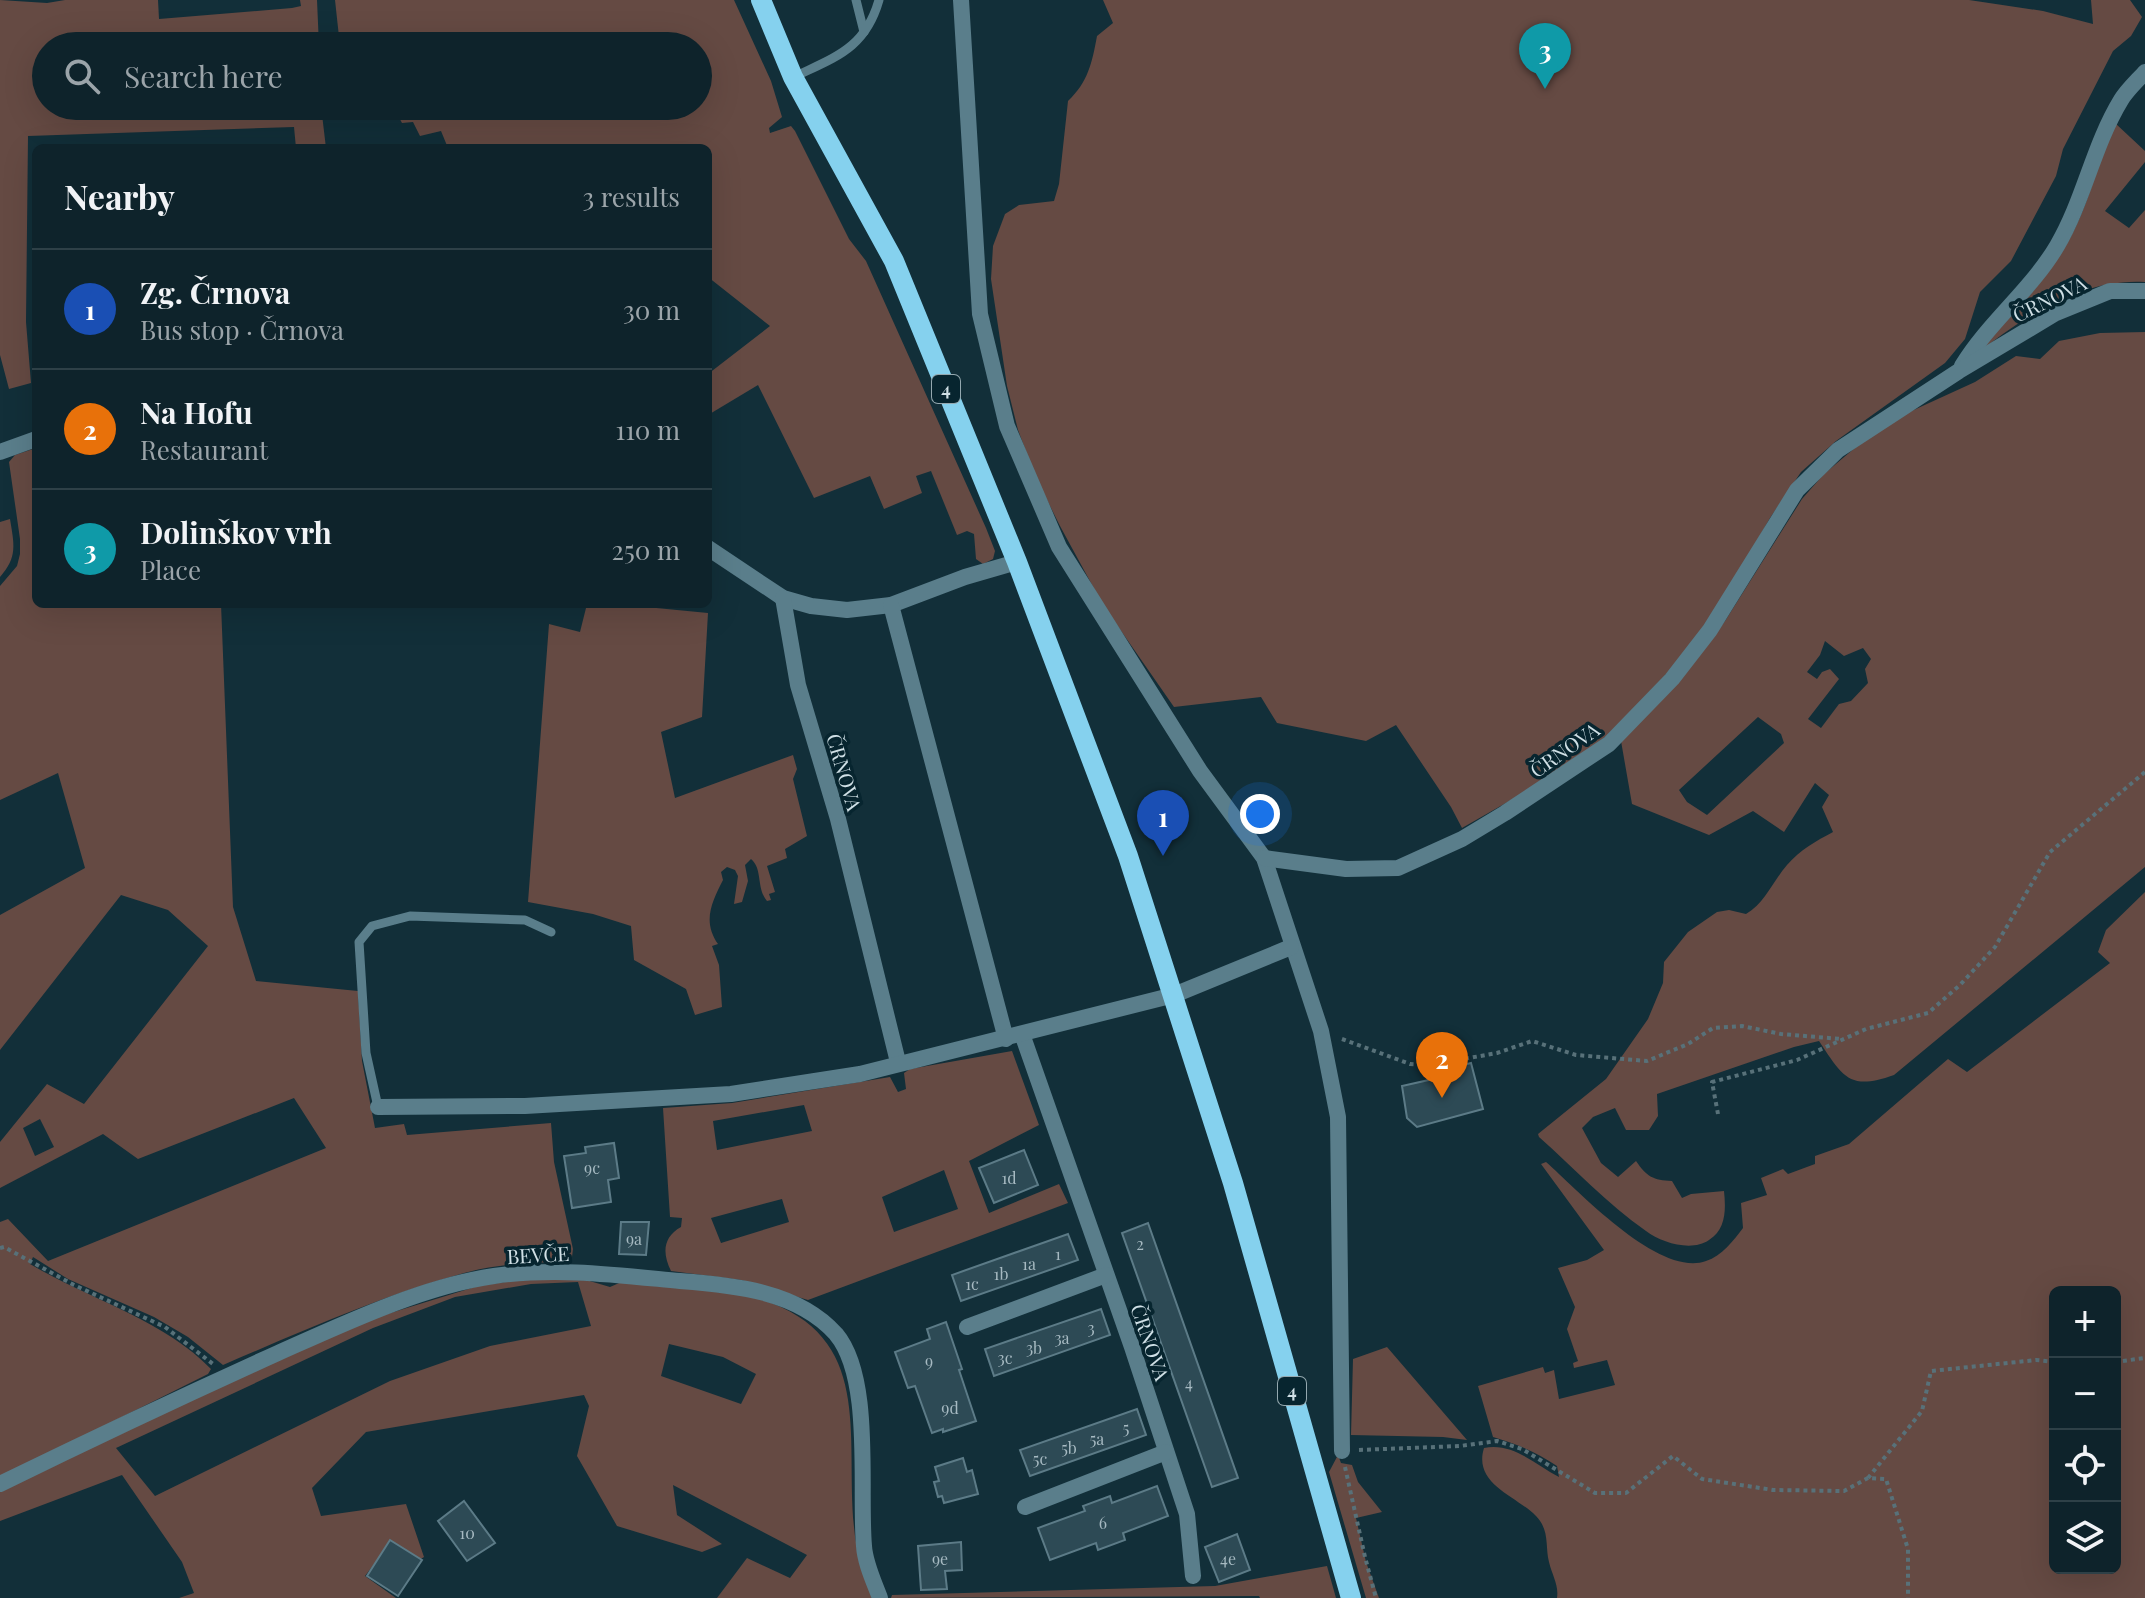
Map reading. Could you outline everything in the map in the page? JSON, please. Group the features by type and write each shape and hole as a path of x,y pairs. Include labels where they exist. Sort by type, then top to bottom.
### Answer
{"main road":[{"name":"4","path":"761,0 793,77 894,261 1017,562 1128,856 1233,1183 1351,1598"}],"street":[{"path":"961,0 980,314 1007,426 1059,547 1200,771 1264,858 1321,1031 1338,1117 1342,1451"},
{"path":"1959,371 1976,343 2056,248 2122,99 2145,72"},
{"name":"ČRNOVA","path":"1264,858 1346,869 1398,868 1462,839 1609,744 1672,679 1710,630 1797,490 1838,450 1959,371 2056,313 2110,291 2145,291"},
{"path":"0,452 32,440"},
{"path":"712,551 783,598 811,606 847,610 891,605 965,577 1017,562"},
{"name":"ČRNOVA","path":"783,598 798,685 838,819 898,1062"},
{"name":"ČRNOVA","path":"891,605 1014,1037 1106,1275 1187,1514 1193,1576"},
{"path":"378,1107 525,1106 731,1094 860,1074 1174,995 1291,947"},
{"name":"BEVČE","path":"0,1484 368,1312 491,1276 556,1270 713,1284 764,1292 811,1313 836,1335 850,1359 861,1407 864,1550 880,1598"},
{"path":"967,1327 1106,1275"},
{"path":"1025,1507 1166,1452"}],"lane":[{"path":"856,0 864,32"},
{"path":"793,77 849,50 864,32 879,0"},
{"path":"378,1107 366,1053 359,942 372,926 410,916 455,916 525,920 551,932"}],"path":[{"path":"1718,1114 1712,1082 1797,1060 1866,1029 1928,1013 1960,985 1995,947 2050,852 2145,772"},
{"path":"1321,1031 1410,1064 1430,1065 1497,1053 1532,1041 1576,1055 1647,1061 1688,1044 1713,1028 1742,1026 1781,1034 1843,1040"},
{"path":"0,1248 4,1247 74,1285 165,1327 226,1376"},
{"path":"2121,1361 2145,1358"},
{"path":"1376,1598 1342,1451 1460,1446 1497,1441 1522,1449 1595,1493 1626,1493 1673,1456 1702,1479 1773,1490 1844,1491 1868,1478 1922,1411 1931,1371 2036,1360 2049,1361"},
{"path":"1868,1478 1886,1479 1908,1549 1908,1598"}],"shaded area":[{"path":"0,0 47,3 65,0 158,0 159,19 292,8 301,6 300,0 317,0 318,32 32,32 32,120 323,120 326,144 296,144 294,127 28,136 26,322 31,383 9,389 0,355"},
{"path":"335,0 734,0 771,81 782,117 769,128 770,133 791,126 795,131 849,239 866,261 986,528 995,551 993,559 983,564 976,559 974,534 967,531 957,535 931,471 916,476 922,493 884,509 870,476 814,498 758,385 712,413 712,371 770,326 712,280 712,144 446,144 441,131 420,136 413,122 402,123 400,120 712,120 712,32 338,32"},
{"path":"1103,0 1969,0 2043,11 2093,24 2091,0 2130,0 2142,17 2131,36 2113,51 2063,149 2056,176 2011,261 1980,292 1965,339 1945,363 1836,441 1801,472 1770,518 1714,616 1677,663 1610,733 1567,768 1462,828 1396,725 1366,741 1277,723 1261,697 1174,707 1103,605 1036,478 1018,430 1007,386 991,279 993,246 1005,214 1019,205 1054,201 1059,184 1068,101 1088,72 1097,36 1113,23"},
{"path":"2115,123 2145,151 2145,162 2105,211 2129,228 2145,210 2145,282 2121,282 2098,287 2054,303 1974,356 2030,295 2066,245 2082,213"},
{"path":"2145,332 2145,867 1894,1075 1867,1082 1849,1078 1841,1072 1819,1041 1657,1094 1658,1116 1649,1130 1626,1130 1615,1108 1593,1117 1582,1128 1601,1163 1618,1177 1636,1161 1651,1177 1672,1181 1682,1198 1691,1194 1724,1191 1725,1212 1715,1236 1702,1244 1686,1246 1660,1239 1618,1209 1538,1134 1606,1079 1648,1019 1663,983 1664,962 1688,932 1717,912 1729,910 1746,914 1764,898 1792,860 1808,846 1833,832 1822,807 1829,795 1815,783 1784,832 1753,811 1709,835 1632,804 1621,741 1689,669 1725,621 1802,499 1824,474 1856,447 1905,414 1975,382 2016,356 2040,359 2059,341 2100,333","holes":["1825,641 1844,656 1863,648 1871,659 1865,669 1868,683 1851,701 1839,704 1821,728 1808,719 1839,679 1830,669 1822,672 1817,679 1807,672 1820,655","1758,717 1781,734 1784,743 1707,815 1687,802 1679,790"]},
{"path":"32,449 32,608 221,608 233,907 256,981 358,991 362,1061 375,1128 404,1124 407,1135 551,1123 554,1162 573,1249 572,1257 561,1261 479,1270 402,1292 223,1365 188,1337 154,1317 68,1279 33,1257 30,1264 149,1323 211,1369 208,1374 0,1478 0,1222 8,1219 48,1261 326,1148 294,1098 138,1159 103,1134 0,1188 0,1142 47,1084 84,1104 208,946 168,910 121,895 0,1050 0,915 85,868 58,773 0,800 0,586 17,566 20,554 9,462 15,455","holes":["40,1119 54,1147 35,1156 23,1128"]},
{"path":"10,519 12,556 0,577 0,522"},
{"path":"586,608 656,608 708,613 702,717 661,732 675,798 793,755 797,769 793,779 807,836 785,849 787,858 767,866 775,892 769,894 771,900 767,901 764,896 757,868 751,859 745,865 748,881 742,902 734,904 738,876 735,870 727,867 721,872 723,880 712,904 710,927 718,944 712,946 719,965 722,1007 695,1015 686,989 634,960 631,926 593,914 528,902 549,624 580,632"},
{"path":"2145,892 2145,1598 1557,1598 1540,1521 1490,1480 1482,1460 1484,1448 1495,1447 1514,1451 1559,1477 1557,1466 1526,1449 1493,1437 1478,1386 1543,1367 1545,1373 1554,1370 1559,1399 1615,1385 1607,1360 1574,1368 1573,1363 1578,1361 1567,1329 1575,1307 1558,1268 1587,1260 1604,1250 1541,1164 1546,1162 1599,1211 1643,1245 1687,1263 1712,1259 1727,1248 1743,1228 1741,1203 1767,1195 1761,1178 1783,1169 1788,1174 1815,1164 1815,1156 1849,1144 1948,1059 1967,1072 2110,963 2098,952 2106,930"},
{"path":"1012,1051 1039,1125 969,1161 989,1213 1059,1184 1068,1203 808,1300 741,1280 671,1271 666,1246 681,1227 682,1218 670,1217 663,1108 732,1103 890,1077 898,1092 906,1089 904,1073 910,1069","holes":["804,1105 812,1131 717,1150 713,1121","944,1170 958,1209 894,1232 882,1197","782,1199 789,1222 721,1243 711,1218"]},
{"path":"576,1277 610,1287 626,1280 749,1296 797,1315 822,1337 838,1363 847,1392 855,1536 872,1598 717,1598 747,1558 790,1578 807,1555 673,1485 677,1515 722,1544 702,1552 617,1526 577,1456 589,1406 584,1395 366,1432 312,1488 321,1516 406,1504 424,1557 419,1560 390,1543 365,1576 396,1598 179,1598 194,1593 182,1562 122,1475 0,1521 0,1492 168,1410 371,1319 478,1286","holes":["578,1282 591,1326 490,1346 390,1381 155,1496 116,1448 373,1328 455,1297 531,1284","669,1344 723,1357 756,1374 741,1404 661,1376"]},
{"path":"1387,1347 1467,1440 1351,1435 1353,1359"},
{"path":"1338,1455 1341,1463 1352,1465 1358,1482 1382,1512 1356,1518 1366,1562 1379,1598 1366,1598 1329,1472"},
{"path":"1327,1566 1336,1598 891,1598 892,1595 1215,1586"}],"building":[{"path":"1471,1063 1483,1109 1417,1127 1407,1118 1402,1086 1433,1079 1440,1071"},
{"path":"614,1143 619,1178 608,1180 611,1202 572,1208 564,1156 586,1153 585,1147"},
{"path":"1024,1150 1038,1185 994,1203 979,1168"},
{"path":"621,1222 649,1222 646,1255 619,1254"},
{"path":"1148,1223 1238,1478 1212,1487 1122,1233"},
{"path":"1068,1234 1078,1260 961,1301 952,1275"},
{"path":"1101,1309 1110,1335 994,1376 985,1349"},
{"path":"946,1322 976,1421 932,1433 915,1386 908,1388 895,1352 930,1339 927,1329"},
{"path":"1137,1409 1146,1435 1030,1476 1020,1450"},
{"path":"963,1458 967,1472 972,1470 978,1494 944,1503 942,1496 938,1497 934,1482 939,1481 935,1467"},
{"path":"1157,1486 1168,1516 1123,1533 1125,1540 1098,1550 1096,1543 1050,1560 1038,1528 1085,1511 1083,1506 1110,1496 1112,1503"},
{"path":"464,1501 495,1543 467,1561 438,1521"},
{"path":"1237,1534 1250,1570 1219,1582 1205,1547"},
{"path":"390,1540 422,1560 398,1596 367,1576"},
{"path":"961,1542 962,1570 945,1571 947,1589 921,1590 918,1546"}],"place":[{"name":"Dolinškov vrh","path":"1545,89"},
{"name":"Zg. Črnova","path":"1163,856"},
{"name":"Na Hofu","path":"1442,1098"}]}
